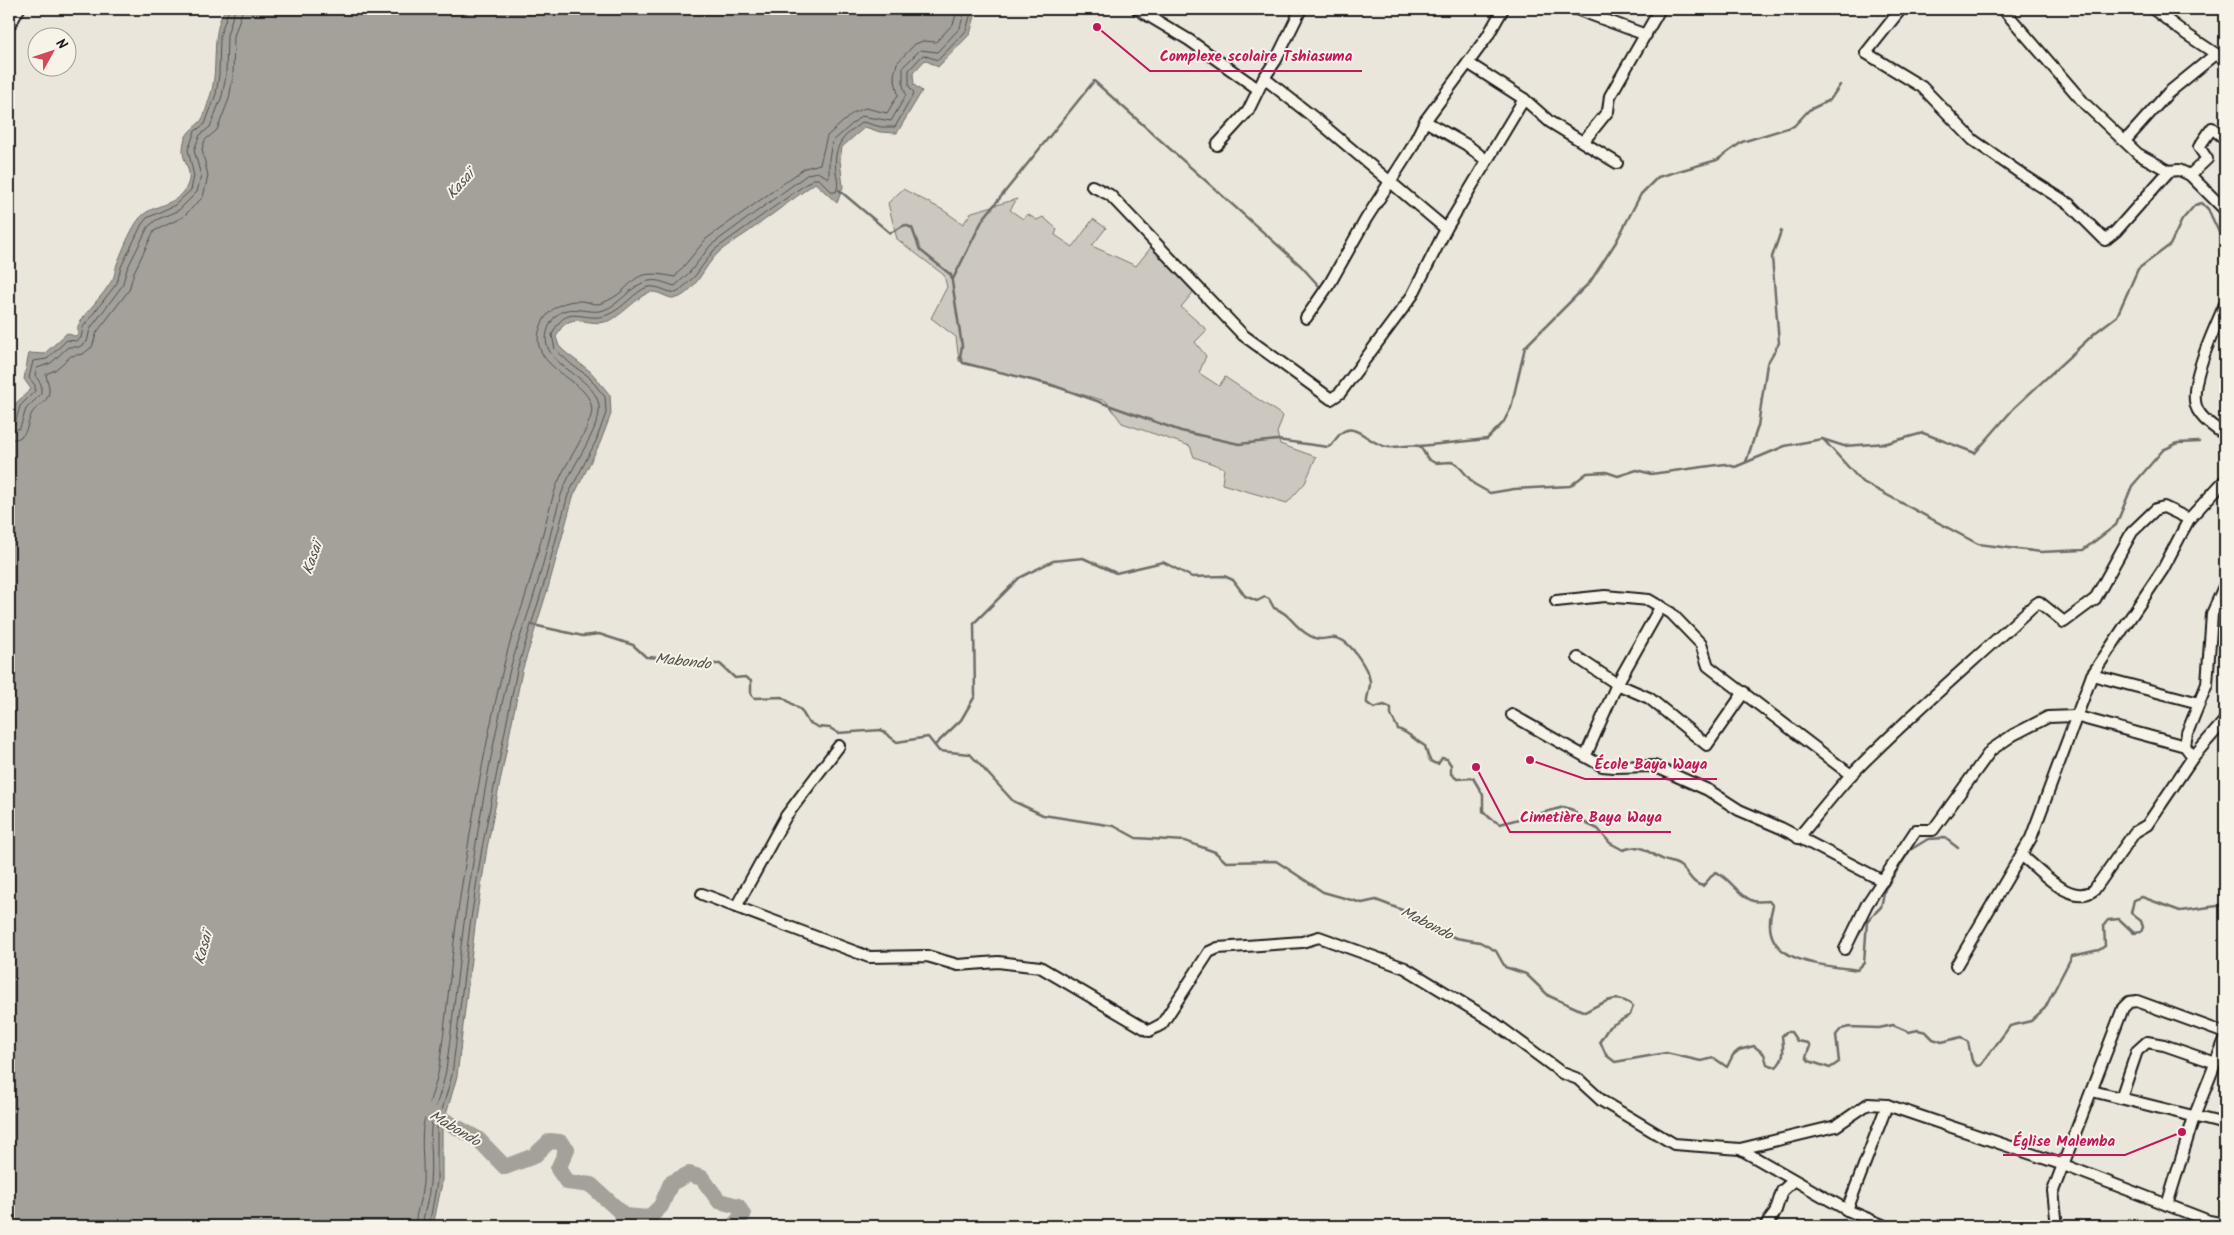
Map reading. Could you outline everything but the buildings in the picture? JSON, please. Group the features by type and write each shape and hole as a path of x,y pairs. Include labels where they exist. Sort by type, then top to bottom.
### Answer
{"street":[{"path":"9,26 19,9"},
{"path":"1137,9 1189,40 1258,89"},
{"path":"1217,144 1248,111 1301,9"},
{"path":"1306,318 1330,283 1389,182 1411,149 1425,121 1487,37 1503,9"},
{"path":"1576,9 1646,35"},
{"path":"1582,142 1608,110 1610,96 1660,9"},
{"path":"1901,9 1866,53 1922,88 1973,140 2020,173 2070,204 2105,240 2169,171"},
{"path":"2003,9 2085,104 2138,154 2169,171 2179,170 2190,175 2225,210"},
{"path":"2153,9 2225,60"},
{"path":"2125,141 2168,93 2216,54"},
{"path":"1468,63 1524,99 1550,122 1617,163"},
{"path":"1264,78 1317,120 1446,229"},
{"path":"1092,186 1110,195 1243,335 1331,399 1340,393 1412,296 1446,229 1524,99"},
{"path":"1425,121 1466,145 1487,161"},
{"path":"2190,175 2207,159 2199,147 2212,128 2225,139"},
{"path":"2224,432 2202,416 2194,401 2200,368 2225,304"},
{"path":"1956,966 2031,838 2075,716 2092,675 2163,568 2190,519 2225,480"},
{"path":"1798,838 1851,775 1938,691 1966,668 2033,606 2040,602 2064,622 2095,598 2132,532 2156,509 2164,507 2190,519"},
{"path":"2185,746 2187,733 2207,684 2212,614 2225,584"},
{"path":"1556,601 1605,596 1649,600 1661,606 1701,644 1708,666 1851,775"},
{"path":"1586,755 1617,684 1661,606"},
{"path":"1578,658 1617,684 1649,698 1707,745 1744,692"},
{"path":"2092,675 2199,703"},
{"path":"1512,715 1586,755 1602,766 1614,768 1654,766 1708,790 1739,810 1883,881"},
{"path":"1844,949 1867,904 1916,830 1933,830 1991,750 2013,735 2048,717 2075,716 2185,746 2193,757"},
{"path":"2022,856 2065,890 2077,894 2088,894 2094,890 2135,832 2147,825 2193,757 2225,720"},
{"path":"736,907 786,816 839,746"},
{"path":"702,894 869,957 926,956 958,965 998,962 1040,967 1149,1031 1162,1024 1209,952 1218,948 1302,942 1319,936 1405,968 1492,1021 1562,1073 1578,1079 1602,1101 1674,1144 1740,1149 1836,1126 1868,1104 1886,1105 2061,1164 2209,1221 2225,1224"},
{"path":"2057,1226 2053,1191 2061,1164 2092,1091 2123,1008 2129,1002 2137,1001 2225,1034"},
{"path":"2166,1205 2194,1117 2216,1063 2223,1053 2225,1039"},
{"path":"2121,1098 2137,1051 2147,1042 2164,1045 2216,1063"},
{"path":"2092,1091 2225,1124"},
{"path":"1847,1210 1886,1105"},
{"path":"1740,1149 1793,1181 1847,1210 1885,1226"},
{"path":"1765,1226 1775,1213 1782,1192 1793,1181"}],"shaded area":[{"path":"903,189 943,210 963,224 972,212 1017,199 1010,210 1023,219 1027,214 1037,220 1043,217 1057,229 1055,235 1073,247 1093,219 1106,228 1092,246 1136,266 1153,245 1196,289 1181,307 1207,330 1195,342 1206,356 1199,373 1219,386 1225,377 1283,416 1277,433 1280,444 1316,457 1305,483 1287,503 1222,484 1224,468 1194,457 1190,446 1122,423 1106,401 959,361 956,337 931,318 947,287 944,275 897,239 888,203"}],"water":[{"name":"Kasaï","path":"225,9 977,9 970,34 938,67 925,60 913,73 914,85 922,91 897,133 880,132 865,127 842,147 840,160 843,187 837,203 815,183 720,251 712,259 696,283 680,297 673,298 655,292 647,293 611,320 595,323 573,321 561,328 556,337 559,346 591,372 610,395 611,414 600,443 573,497 548,588 522,671 487,848 475,926 457,1076 442,1129 442,1183 433,1226 9,1226 9,429 15,404 31,389 24,379 29,353 44,354 67,333 74,336 78,335 79,324 112,280 125,245 140,218 149,211 174,200 184,192 189,180 189,171 183,154 184,144 188,133 202,120 211,94 216,40 220,19"}],"waterway":[{"path":"953,279 983,219 1094,81 1301,266 1319,286"},
{"path":"1420,446 1487,439 1503,423 1511,408 1525,347 1590,282 1616,242 1641,194 1658,177 1717,160 1742,142 1794,126 1809,110 1830,100 1840,85"},
{"path":"839,190 890,233 905,225 912,228 920,250 951,275 962,346 960,357 963,363 1052,385 1181,431 1239,444 1277,440 1328,447 1346,430 1352,430 1359,432 1380,445 1388,447 1420,446 1428,459 1435,463 1451,462 1457,464 1474,484 1490,493 1514,489 1570,486 1587,473 1606,472 1618,476 1637,470 1651,474 1725,464 1735,467 1785,446 1822,439 1844,446 1887,443 1923,433 1975,453 2014,408 2096,332 2117,316 2138,269 2170,245 2182,220 2195,205 2202,203 2208,209 2225,245"},
{"path":"1746,462 1758,426 1767,364 1779,343 1772,257 1781,231"},
{"path":"1823,439 1861,481 1978,544 2041,552 2083,550 2116,525 2132,486 2163,450 2178,443 2199,442"},
{"path":"935,745 961,720 975,696 974,623 1019,578 1053,561 1083,558 1116,573 1163,562 1192,577 1224,576 1233,580 1245,596 1257,601 1265,597 1269,599 1274,608 1313,637 1317,639 1335,638 1344,641 1358,657 1369,676 1370,684 1367,703 1374,708 1384,705 1391,708 1391,715 1398,729 1425,746 1432,762 1438,764 1442,758 1447,759 1451,765 1451,774 1457,779 1473,778 1483,795 1483,811 1491,819 1500,824 1564,807 1573,810 1585,823 1598,829 1610,843 1623,850 1636,847 1644,849 1678,865 1699,885 1703,886 1715,872 1720,874 1747,898 1755,901 1769,901 1773,906 1770,925 1773,939 1782,950 1794,957 1809,962 1857,970 1864,963 1867,921 1881,907 1885,889 1910,850 1928,839 1945,838 1958,848"},
{"name":"Mabondo","path":"533,625 583,636 599,634 633,645 646,657 681,659 694,664 720,664 735,678 745,677 751,681 751,694 754,698 782,697 801,710 808,722 818,727 830,728 838,733 881,730 897,742 928,737 939,751 970,754 1013,801 1043,815 1114,826 1136,838 1185,841 1215,852 1226,862 1276,861 1323,892 1362,903 1376,900 1415,915 1426,926 1456,938 1480,942 1496,951 1505,967 1526,974 1549,996 1585,1012 1603,1002 1615,999 1627,1002 1633,1006 1630,1015 1609,1027 1600,1041 1606,1055 1615,1062 1666,1053 1701,1061 1714,1058 1727,1067 1733,1055 1739,1050 1754,1046 1764,1054 1767,1064 1776,1067 1783,1056 1782,1036 1786,1032 1791,1032 1797,1041 1808,1043 1810,1046 1806,1057 1809,1061 1830,1068 1839,1062 1836,1035 1841,1029 1849,1027 1879,1028 1893,1025 1909,1032 1918,1030 1926,1032 1933,1039 1942,1042 1961,1037 1968,1042 1972,1061 1977,1066 1981,1065 2010,1026 2031,1021 2045,1008 2072,956 2099,950 2105,946 2104,925 2108,920 2119,919 2134,933 2141,932 2143,927 2141,921 2131,913 2134,900 2142,897 2180,911 2225,905"},
{"name":"Mabondo","path":"426,1110 478,1139 505,1167 534,1156 550,1141 560,1142 567,1149 558,1169 567,1182 591,1185 625,1216 649,1218 661,1206 671,1183 689,1174 702,1178 719,1201 738,1206 743,1215 733,1226"}],"place":[{"name":"Complexe scolaire Tshiasuma","path":"1097,27"},
{"name":"École Baya Waya","path":"1530,760"},
{"name":"Cimetière Baya Waya","path":"1476,767"},
{"name":"Église Malemba","path":"2182,1132"}]}
